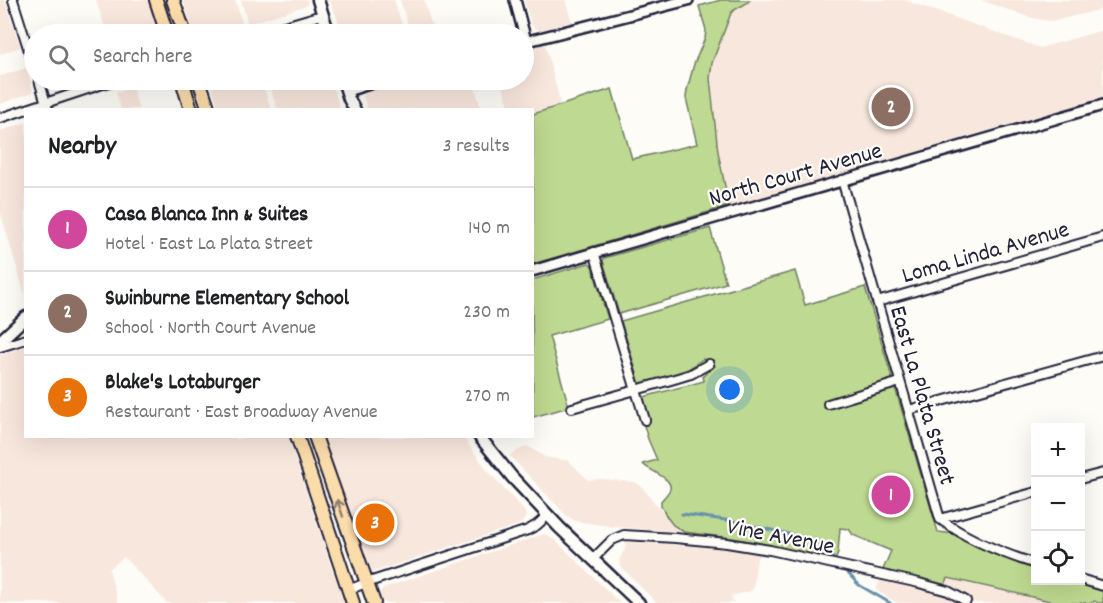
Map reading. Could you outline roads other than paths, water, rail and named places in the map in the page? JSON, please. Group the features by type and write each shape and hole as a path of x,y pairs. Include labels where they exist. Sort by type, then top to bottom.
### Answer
{"main road":[{"path":"156,0 164,24"},
{"path":"173,0 181,24"},
{"path":"318,0 325,24"},
{"path":"185,90 190,108"},
{"path":"202,90 208,108"},
{"path":"0,341 24,319"},
{"path":"298,438 353,603"},
{"path":"316,438 374,603"},
{"path":"481,438 512,477 548,515 639,603"}],"street":[{"path":"13,0 24,35"},
{"path":"515,0 521,24"},
{"path":"534,39 688,0"},
{"path":"291,24 322,15"},
{"path":"42,90 47,106 89,90"},
{"path":"349,100 366,90"},
{"name":"North Court Avenue","path":"534,270 1103,105"},
{"path":"0,118 24,112"},
{"name":"East La Plata Street","path":"842,180 940,519 954,529 1031,563"},
{"name":"Loma Linda Avenue","path":"877,302 1103,237"},
{"path":"594,252 645,420"},
{"path":"0,347 24,340"},
{"path":"909,411 1103,356"},
{"path":"572,408 691,374 709,364"},
{"path":"828,404 900,382"},
{"path":"1085,478 1103,473"},
{"path":"940,519 1031,493"},
{"path":"348,590 528,530 548,515"},
{"name":"Vine Avenue","path":"593,559 612,540 624,535 727,543 770,550 919,583 948,591 966,601"},
{"path":"1085,581 1103,586"}],"waterway":[{"path":"682,514 732,521 815,540 837,562"},
{"path":"844,569 859,585 890,603"}],"place":[{"name":"Swinburne Elementary School","path":"891,107"},
{"name":"Casa Blanca Inn & Suites","path":"891,495"},
{"name":"Blake's Lotaburger","path":"375,523"}]}
